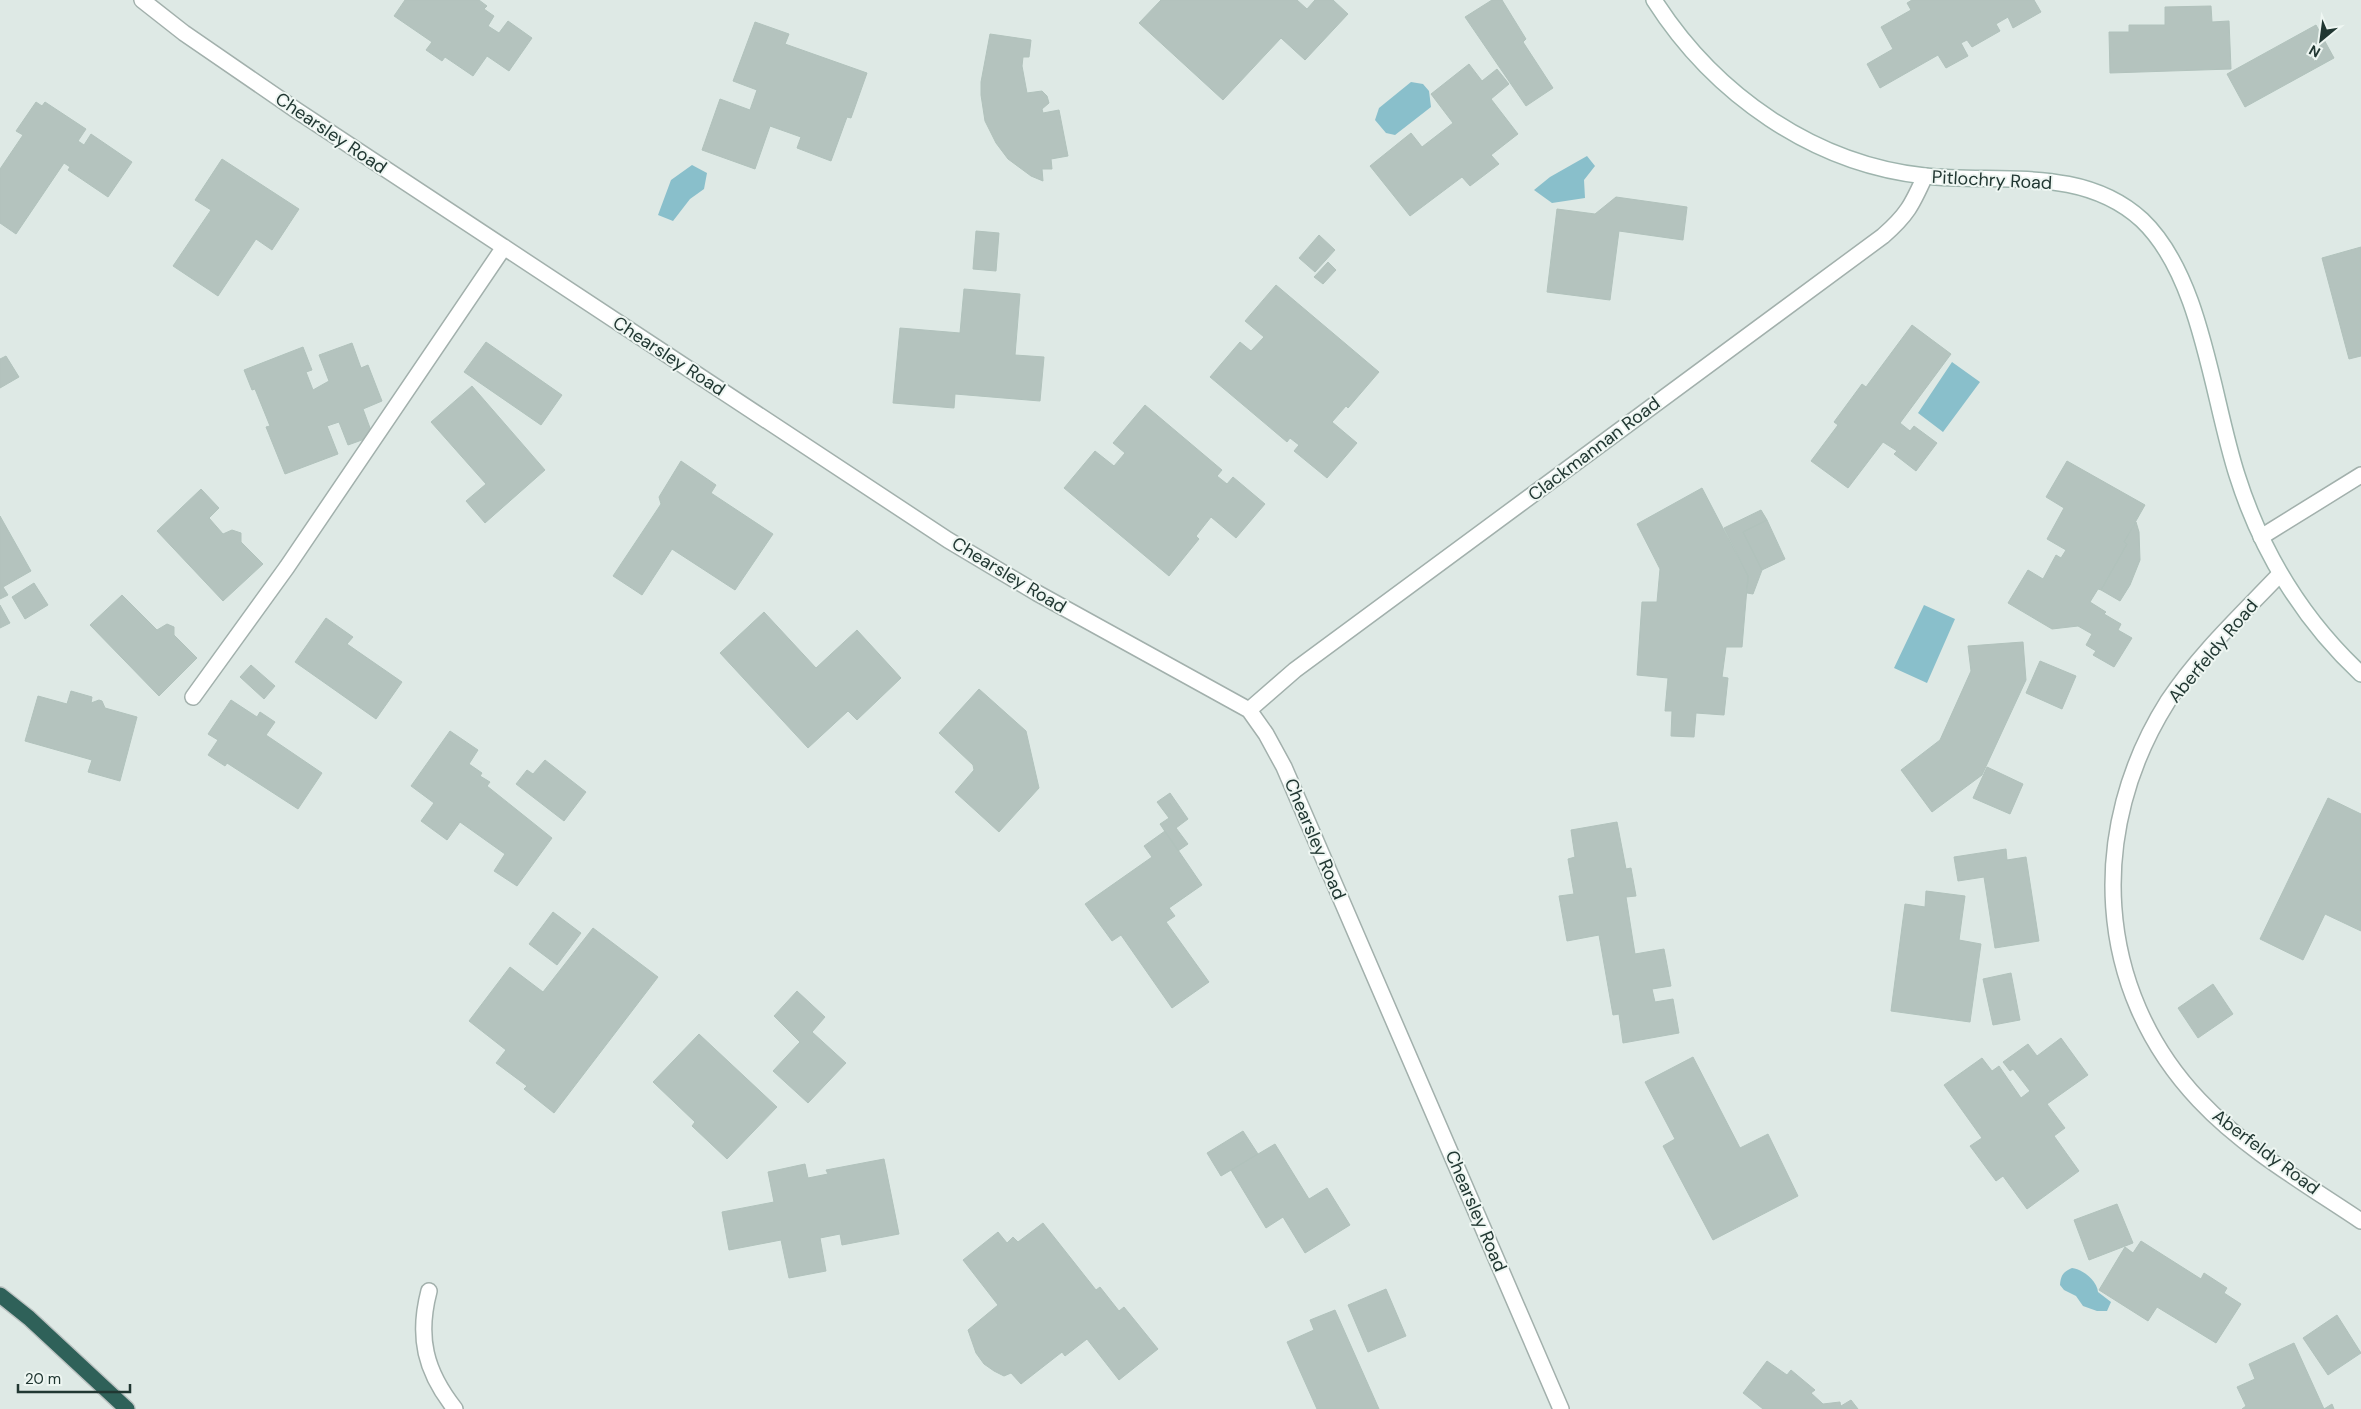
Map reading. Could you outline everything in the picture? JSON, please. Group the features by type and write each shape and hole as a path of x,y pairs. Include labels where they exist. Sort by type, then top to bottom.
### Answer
{"highway":[{"path":"0,1295 29,1318 127,1409"}],"street":[{"name":"Chearsley Road","path":"142,0 184,33 296,110 948,540 1037,593 1249,710 1266,734 1284,767 1561,1409"},
{"name":"Pitlochry Road","path":"1654,0 1668,22 1693,53 1732,92 1796,136 1836,154 1886,169 1925,176 2035,179 2080,187 2115,201 2142,221 2169,255 2190,297 2237,475 2261,537 2280,574 2323,636 2361,674"},
{"name":"Clackmannan Road","path":"1249,710 1295,670 1883,236 1906,214 1925,176"},
{"path":"193,697 292,559 504,247"},
{"path":"2261,537 2361,475"},
{"name":"Aberfeldy Road","path":"2280,574 2192,669 2169,701 2146,740 2129,784 2118,828 2112,874 2118,946 2128,983 2145,1028 2174,1071 2200,1101 2233,1132 2361,1221"},
{"path":"429,1291 423,1312 422,1340 442,1392 455,1409"}],"water":[{"path":"1411,82 1423,84 1429,91 1431,107 1395,135 1386,133 1375,120 1379,108"},
{"path":"1587,156 1595,166 1584,180 1585,198 1552,203 1534,190 1550,177"},
{"path":"692,165 707,173 704,189 690,199 673,221 658,215 671,180"},
{"path":"1952,362 1980,382 1943,432 1918,413"},
{"path":"1924,605 1955,619 1927,683 1894,668"},
{"path":"2072,1268 2080,1270 2092,1279 2098,1292 2111,1302 2107,1311 2097,1311 2083,1306 2076,1296 2064,1290 2060,1285 2062,1276"}],"building":[{"path":"405,0 479,0 487,6 484,9 494,16 488,26 499,33 508,21 532,38 509,71 487,56 473,76 445,57 442,61 426,50 432,42 394,16"},
{"path":"1161,0 1297,0 1307,9 1315,0 1333,0 1348,14 1305,60 1281,38 1223,100 1139,23"},
{"path":"1492,0 1502,0 1526,39 1523,42 1553,88 1526,106 1465,17"},
{"path":"1912,0 2034,0 2041,12 2013,28 2008,17 1996,24 2000,31 1972,47 1967,40 1961,43 1968,56 1946,68 1938,55 1880,88 1867,64 1893,49 1881,27 1911,10 1907,3"},
{"path":"2211,6 2212,22 2229,21 2231,69 2110,73 2109,32 2129,32 2129,25 2165,25 2165,7"},
{"path":"755,22 789,34 785,44 867,73 851,118 847,117 831,161 797,148 801,137 770,126 755,169 702,150 720,99 750,110 757,90 733,81"},
{"path":"2316,25 2334,58 2245,107 2227,74"},
{"path":"990,34 1031,40 1029,57 1023,57 1022,66 1027,93 1042,91 1047,96 1049,103 1042,109 1043,113 1059,110 1068,156 1051,159 1052,169 1042,169 1043,181 1031,176 1008,159 996,143 985,121 981,82"},
{"path":"1469,64 1482,81 1497,69 1509,84 1491,99 1518,134 1491,155 1499,164 1470,186 1462,177 1410,216 1370,166 1411,133 1422,147 1453,123 1431,94"},
{"path":"36,102 42,106 45,102 86,129 78,141 84,145 91,134 132,162 108,197 68,170 70,167 64,163 16,234 0,223 0,169 23,135 16,131"},
{"path":"222,159 299,209 272,250 256,239 218,296 173,266 211,210 195,200"},
{"path":"1616,197 1687,207 1683,240 1619,231 1610,300 1547,292 1557,209 1595,214"},
{"path":"976,231 999,233 996,271 973,269"},
{"path":"1319,235 1335,250 1315,272 1299,258"},
{"path":"2361,247 2361,356 2349,359 2322,258"},
{"path":"1328,262 1336,270 1323,284 1314,277"},
{"path":"1276,285 1379,372 1348,408 1346,406 1332,422 1357,443 1327,478 1294,451 1299,445 1290,438 1287,442 1210,377 1240,342 1251,351 1264,337 1245,321"},
{"path":"964,289 1020,294 1015,355 1044,357 1040,401 955,394 954,408 893,403 900,328 960,333"},
{"path":"1912,325 1951,354 1900,423 1910,431 1914,426 1937,443 1916,471 1894,454 1897,451 1883,442 1848,488 1811,461 1838,425 1834,422 1862,384 1866,387"},
{"path":"486,342 562,395 541,425 464,372"},
{"path":"352,343 361,368 368,365 382,401 363,409 373,436 348,445 339,422 327,426 338,454 285,474 266,427 270,426 255,389 252,390 244,370 303,347 312,370 306,372 313,390 329,381 319,355"},
{"path":"6,356 19,377 0,388 0,359"},
{"path":"472,386 545,470 485,523 466,501 486,484 431,422"},
{"path":"1145,405 1222,470 1217,476 1227,484 1233,477 1265,504 1236,538 1211,517 1196,536 1199,539 1169,576 1064,488 1095,451 1114,466 1125,453 1113,443"},
{"path":"681,461 716,485 711,493 773,534 735,590 672,549 642,595 613,576 661,504 659,497"},
{"path":"2067,461 2145,505 2124,542 2127,544 2101,590 2098,589 2090,602 2106,612 2104,614 2121,624 2118,630 2132,638 2114,667 2093,655 2096,651 2086,645 2092,634 2078,626 2052,629 2008,603 2028,570 2043,579 2056,555 2061,558 2066,550 2047,539 2064,508 2046,497"},
{"path":"1702,488 1748,576 1742,647 1726,647 1722,677 1728,678 1724,715 1696,713 1694,737 1671,736 1672,711 1665,711 1668,678 1637,675 1642,602 1657,602 1660,569 1637,524"},
{"path":"201,489 219,508 209,518 223,534 232,530 241,533 241,542 263,564 223,601 157,531"},
{"path":"1761,510 1767,520 1743,532 1762,570 1753,594 1747,593 1748,576 1724,528"},
{"path":"0,516 31,571 3,587 8,595 0,599"},
{"path":"1767,520 1785,559 1762,570 1743,532"},
{"path":"2136,522 2139,532 2140,560 2130,585 2120,601 2101,590 2127,544 2124,542"},
{"path":"34,583 48,605 25,619 12,597"},
{"path":"122,595 157,630 167,624 174,627 174,635 197,658 159,696 90,625"},
{"path":"0,605 10,623 0,628"},
{"path":"764,612 816,668 857,630 901,678 857,720 848,711 808,748 720,653"},
{"path":"326,618 353,637 347,644 402,682 376,719 295,662"},
{"path":"2023,642 2026,680 1982,775 1932,812 1901,770 1940,740 1971,671 1968,646"},
{"path":"2040,661 2076,676 2062,709 2026,693"},
{"path":"251,665 275,686 264,699 240,677"},
{"path":"979,689 1026,731 1039,788 999,832 955,792 974,770 973,765 939,733"},
{"path":"71,691 92,697 91,703 99,700 102,701 105,708 137,717 120,781 88,772 92,760 25,741 38,696 67,704"},
{"path":"231,700 257,717 260,712 275,722 266,735 322,773 298,809 227,763 225,766 208,755 218,740 208,734"},
{"path":"450,731 478,750 469,764 482,773 480,776 490,782 487,786 552,838 517,886 494,871 505,854 460,822 447,840 421,821 434,803 411,786"},
{"path":"545,760 586,792 564,821 516,784 527,770 533,774"},
{"path":"1987,767 2023,784 2010,814 1973,798"},
{"path":"1170,793 1188,819 1176,828 1188,844 1178,851 1160,824 1169,818 1157,802"},
{"path":"2328,798 2361,814 2361,931 2325,914 2303,960 2260,939"},
{"path":"1617,822 1626,869 1631,868 1636,896 1626,897 1635,954 1664,949 1671,986 1652,989 1655,1002 1673,999 1679,1033 1623,1043 1619,1014 1613,1015 1599,935 1567,941 1559,896 1574,894 1568,859 1575,857 1571,830"},
{"path":"1165,831 1202,885 1169,908 1175,916 1166,922 1209,982 1172,1008 1121,935 1112,941 1085,904 1152,857 1144,846"},
{"path":"2006,849 2007,860 2026,857 2039,941 1995,948 1984,877 1958,881 1954,857"},
{"path":"1926,891 1965,896 1959,940 1981,944 1970,1022 1891,1011 1905,904 1925,907"},
{"path":"553,912 581,933 557,965 529,944"},
{"path":"593,928 658,977 554,1113 524,1089 527,1086 496,1063 506,1050 469,1021 510,967 543,992"},
{"path":"2011,973 2020,1020 1993,1025 1983,979"},
{"path":"2213,984 2233,1014 2198,1038 2178,1008"},
{"path":"797,991 825,1017 812,1032 846,1063 808,1103 773,1071 800,1042 774,1016"},
{"path":"699,1034 777,1107 727,1159 692,1126 695,1122 653,1082"},
{"path":"2061,1038 2088,1075 2047,1104 2065,1128 2054,1136 2079,1171 2027,1209 2003,1176 1996,1181 1970,1146 1982,1138 1944,1085 1982,1058 1992,1071 1999,1066 2021,1098 2030,1091 2013,1069 2010,1071 2003,1062 2028,1044 2037,1056"},
{"path":"1693,1057 1740,1148 1768,1134 1798,1196 1713,1240 1663,1146 1675,1139 1645,1082"},
{"path":"1243,1131 1258,1154 1221,1176 1207,1153"},
{"path":"1275,1144 1309,1199 1327,1188 1350,1225 1305,1253 1283,1217 1266,1228 1231,1170"},
{"path":"884,1159 899,1234 842,1245 840,1234 820,1238 826,1271 789,1278 781,1240 729,1250 722,1212 774,1202 768,1172 805,1164 808,1178 828,1174 826,1170"},
{"path":"2117,1204 2133,1243 2089,1260 2074,1220"},
{"path":"1043,1223 1096,1290 1100,1287 1119,1311 1124,1307 1158,1349 1119,1380 1087,1339 1065,1356 1062,1352 1021,1384 1011,1373 1004,1376 994,1371 984,1364 976,1353 968,1330 998,1305 963,1260 998,1232 1007,1243 1013,1237 1018,1242"},
{"path":"2141,1241 2201,1279 2204,1273 2227,1288 2224,1293 2241,1304 2216,1343 2157,1307 2148,1321 2099,1290 2125,1247 2133,1253"},
{"path":"1386,1289 1406,1336 1368,1352 1348,1305"},
{"path":"1335,1310 1379,1409 1317,1409 1287,1342 1314,1330 1310,1320"},
{"path":"2337,1315 2361,1353 2328,1375 2303,1338"},
{"path":"2294,1343 2324,1409 2242,1409 2246,1406 2237,1387 2255,1379 2249,1364"},
{"path":"1767,1361 1787,1375 1791,1370 1815,1390 1811,1393 1823,1404 1840,1402 1841,1409 1763,1409 1743,1393"},
{"path":"1851,1400 1858,1409 1841,1409 1841,1406"},
{"path":"2332,1404 2334,1409 2324,1409"}]}
